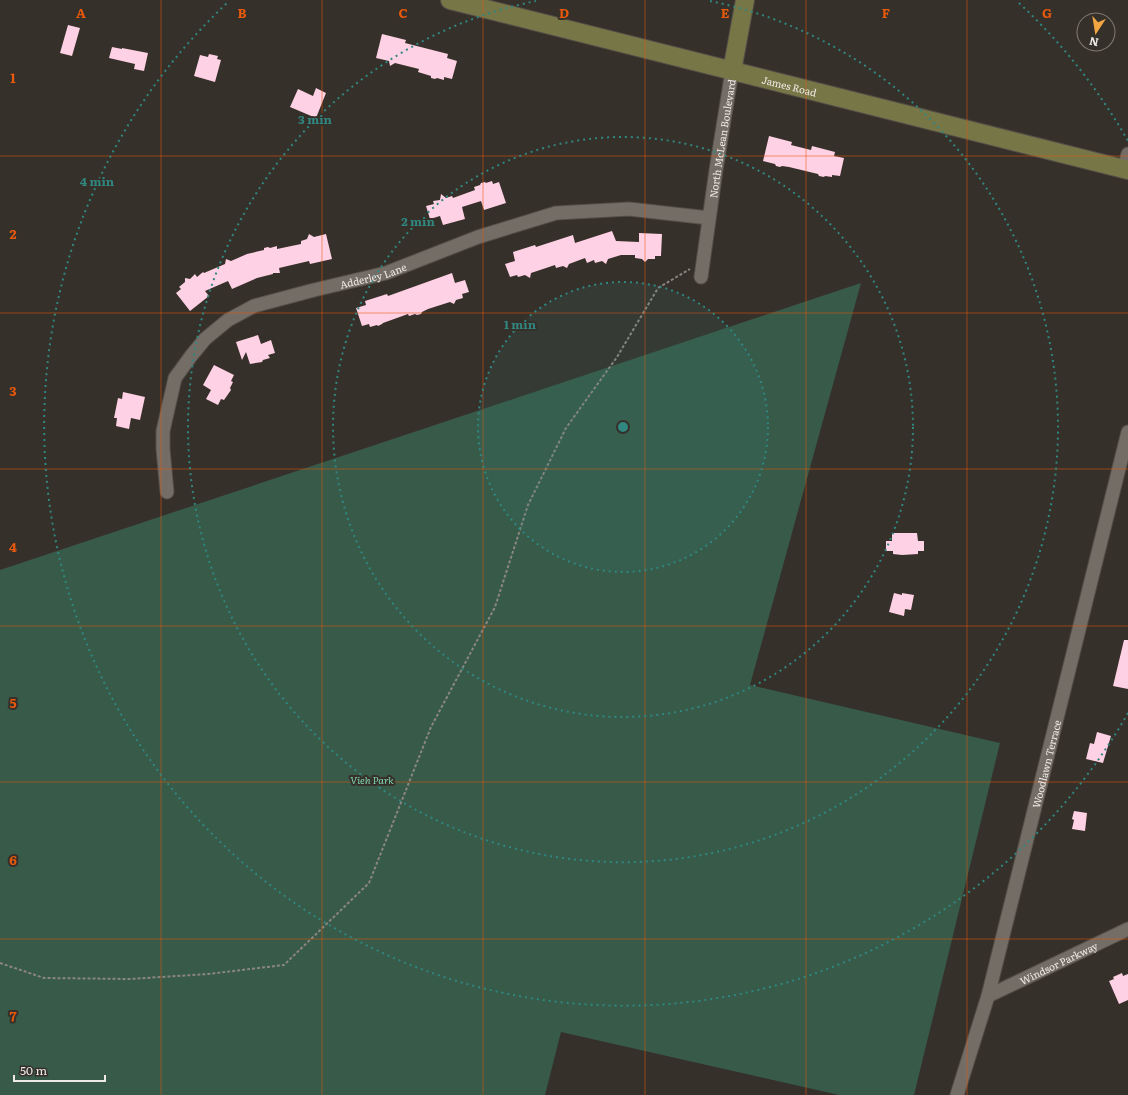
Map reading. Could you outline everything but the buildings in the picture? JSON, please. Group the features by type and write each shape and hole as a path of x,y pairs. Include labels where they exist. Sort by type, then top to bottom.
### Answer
{"main road":[{"name":"James Road","path":"450,0 732,71 1127,164"},
{"name":"North McLean Boulevard","path":"732,71 745,0"}],"street":[{"name":"North McLean Boulevard","path":"701,277 732,71"},
{"name":"Adderley Lane","path":"167,492 163,431 175,378 205,339 228,320 254,306 386,273 478,237 556,213 629,209 709,218"},
{"name":"Woodlawn Terrace","path":"961,1094 988,996 1128,432"},
{"name":"Windsor Parkway","path":"988,996 1128,928"}],"path":[{"path":"0,963 44,978 130,978 208,974 284,965 369,883 431,727 495,607 528,505 566,428 617,357 658,288 703,261"}],"green space":[{"name":"Vieh Park","path":"861,283 750,685 1000,743 914,1095 839,1095 561,1032 545,1095 0,1095 0,570"}]}
